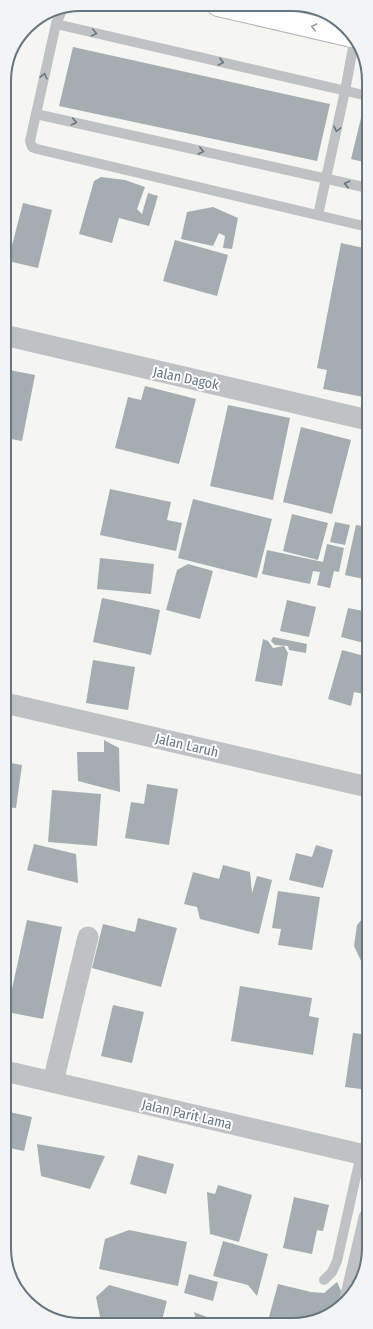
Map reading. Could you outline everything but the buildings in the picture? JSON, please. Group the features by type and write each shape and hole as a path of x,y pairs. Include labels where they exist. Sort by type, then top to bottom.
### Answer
{"main road":[{"path":"244,11 343,34"}],"street":[{"name":"Jalan Dagok","path":"11,338 362,419"},
{"name":"Jalan Laruh","path":"11,704 362,786"},
{"path":"53,1082 88,937"},
{"name":"Jalan Parit Lama","path":"11,1072 362,1154"}],"lane":[{"path":"60,14 56,24 30,141 32,147 37,150 362,226"},
{"path":"56,24 362,95"},
{"path":"318,215 353,46"},
{"path":"36,114 362,187"},
{"path":"324,1280 332,1272 336,1261 362,1166"}]}
